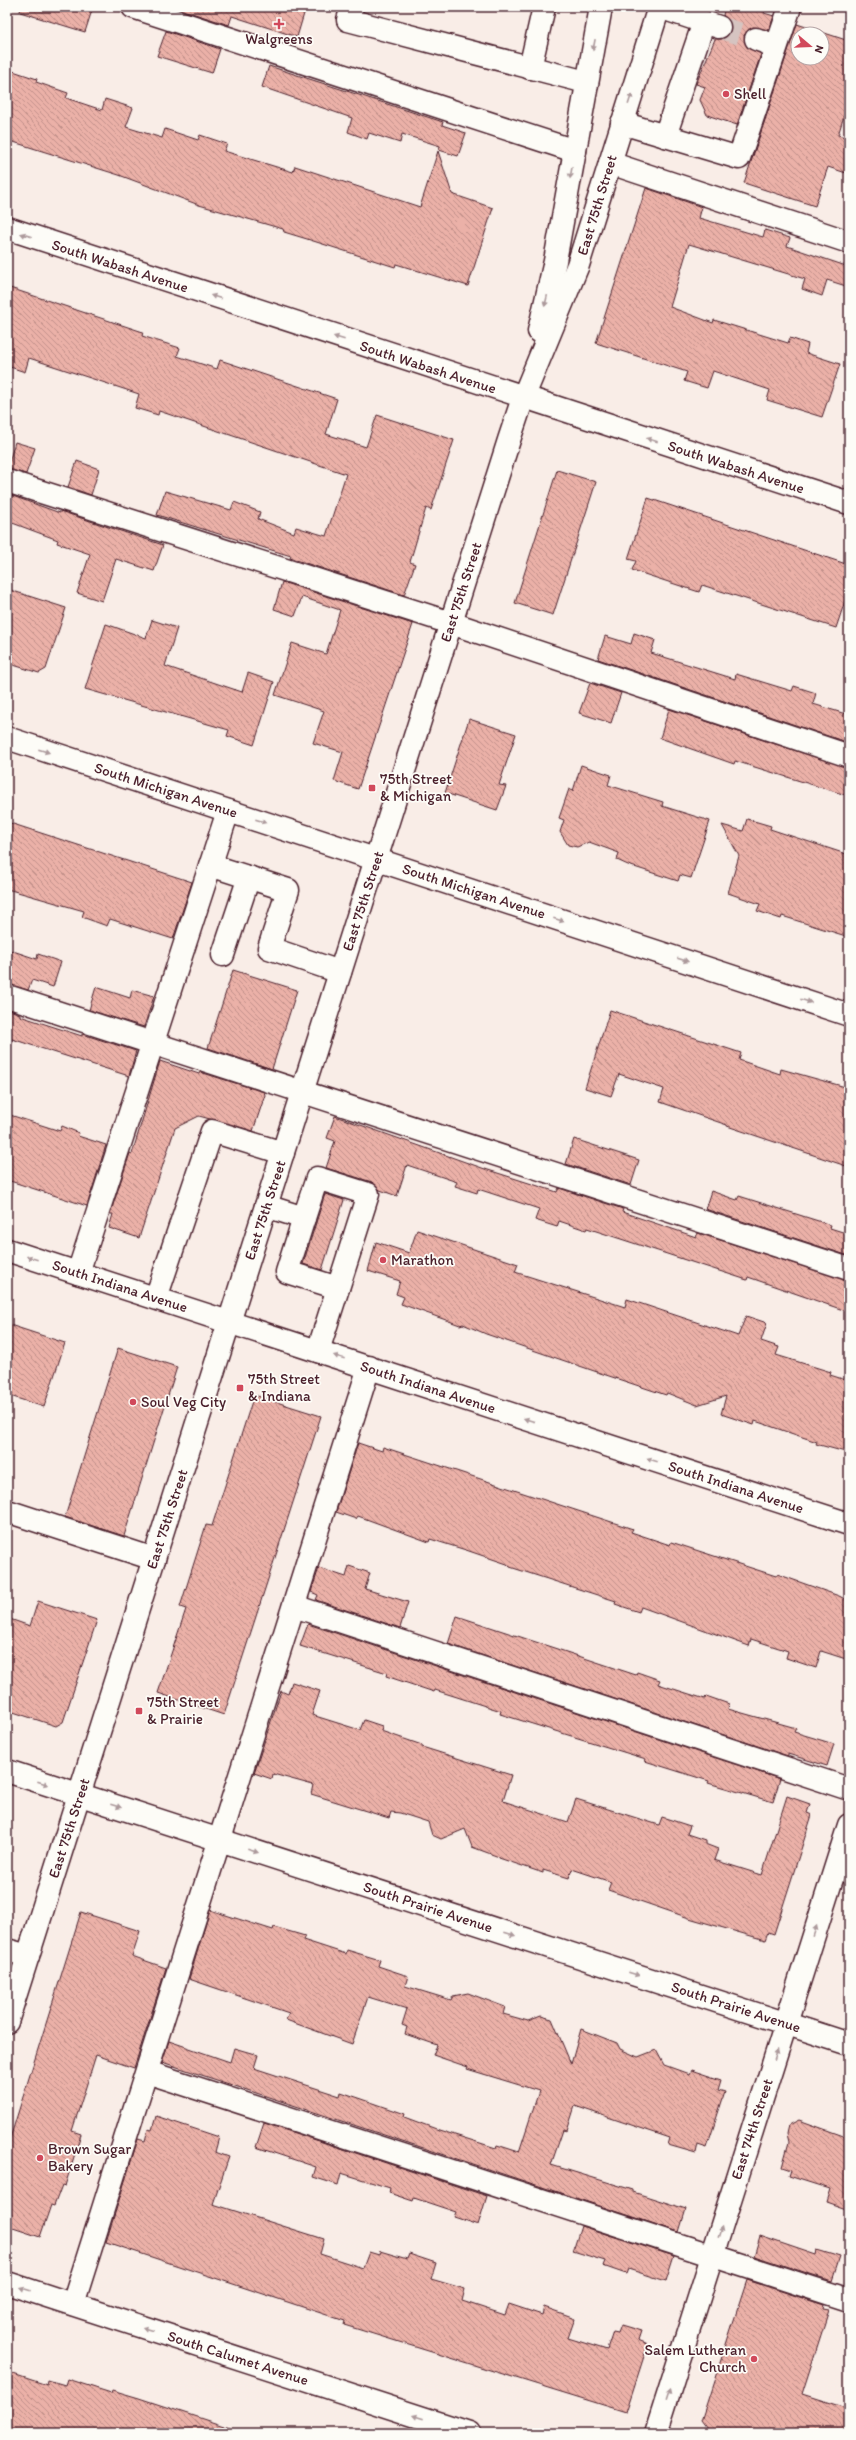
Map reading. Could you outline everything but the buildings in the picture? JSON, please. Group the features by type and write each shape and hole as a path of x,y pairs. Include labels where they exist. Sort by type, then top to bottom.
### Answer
{"street":[{"path":"133,7 575,151"},
{"path":"352,7 348,20 586,82"},
{"path":"530,68 544,7"},
{"name":"East 75th Street","path":"7,2022 523,398 555,261 586,82 601,7"},
{"path":"659,7 712,24 665,136"},
{"name":"East 75th Street","path":"523,398 578,265 659,7"},
{"path":"622,123 739,158 790,7"},
{"path":"756,39 776,46"},
{"path":"610,163 849,242"},
{"name":"South Wabash Avenue","path":"7,228 849,504"},
{"path":"7,481 451,623 849,756"},
{"name":"South Michigan Avenue","path":"7,738 849,1016"},
{"path":"78,1273 228,810"},
{"path":"210,865 288,890 269,948 340,972"},
{"path":"223,955 249,877"},
{"path":"7,996 849,1269"},
{"path":"156,1298 212,1131 283,1153"},
{"path":"318,1351 368,1194 317,1178 288,1272 338,1288"},
{"path":"266,1206 304,1218"},
{"name":"South Indiana Avenue","path":"7,1250 849,1524"},
{"path":"73,2304 369,1368"},
{"path":"7,1511 154,1559"},
{"path":"294,1606 849,1788"},
{"name":"South Prairie Avenue","path":"7,1771 849,2044"},
{"name":"East 74th Street","path":"656,2433 849,1825"},
{"path":"7,1950 28,1956"},
{"path":"146,2072 849,2300"},
{"name":"South Calumet Avenue","path":"7,2283 469,2433"}],"tunnel":[{"path":"719,27 756,39"}],"place":[{"name":"Walgreens","path":"279,24"},
{"name":"Shell","path":"726,94"},
{"name":"75th Street & Michigan","path":"372,788"},
{"name":"Marathon","path":"383,1260"},
{"name":"75th Street & Indiana","path":"240,1388"},
{"name":"Soul Veg City","path":"133,1402"},
{"name":"75th Street & Prairie","path":"139,1711"},
{"name":"Brown Sugar Bakery","path":"40,2158"},
{"name":"Salem Lutheran Church","path":"754,2359"}]}
